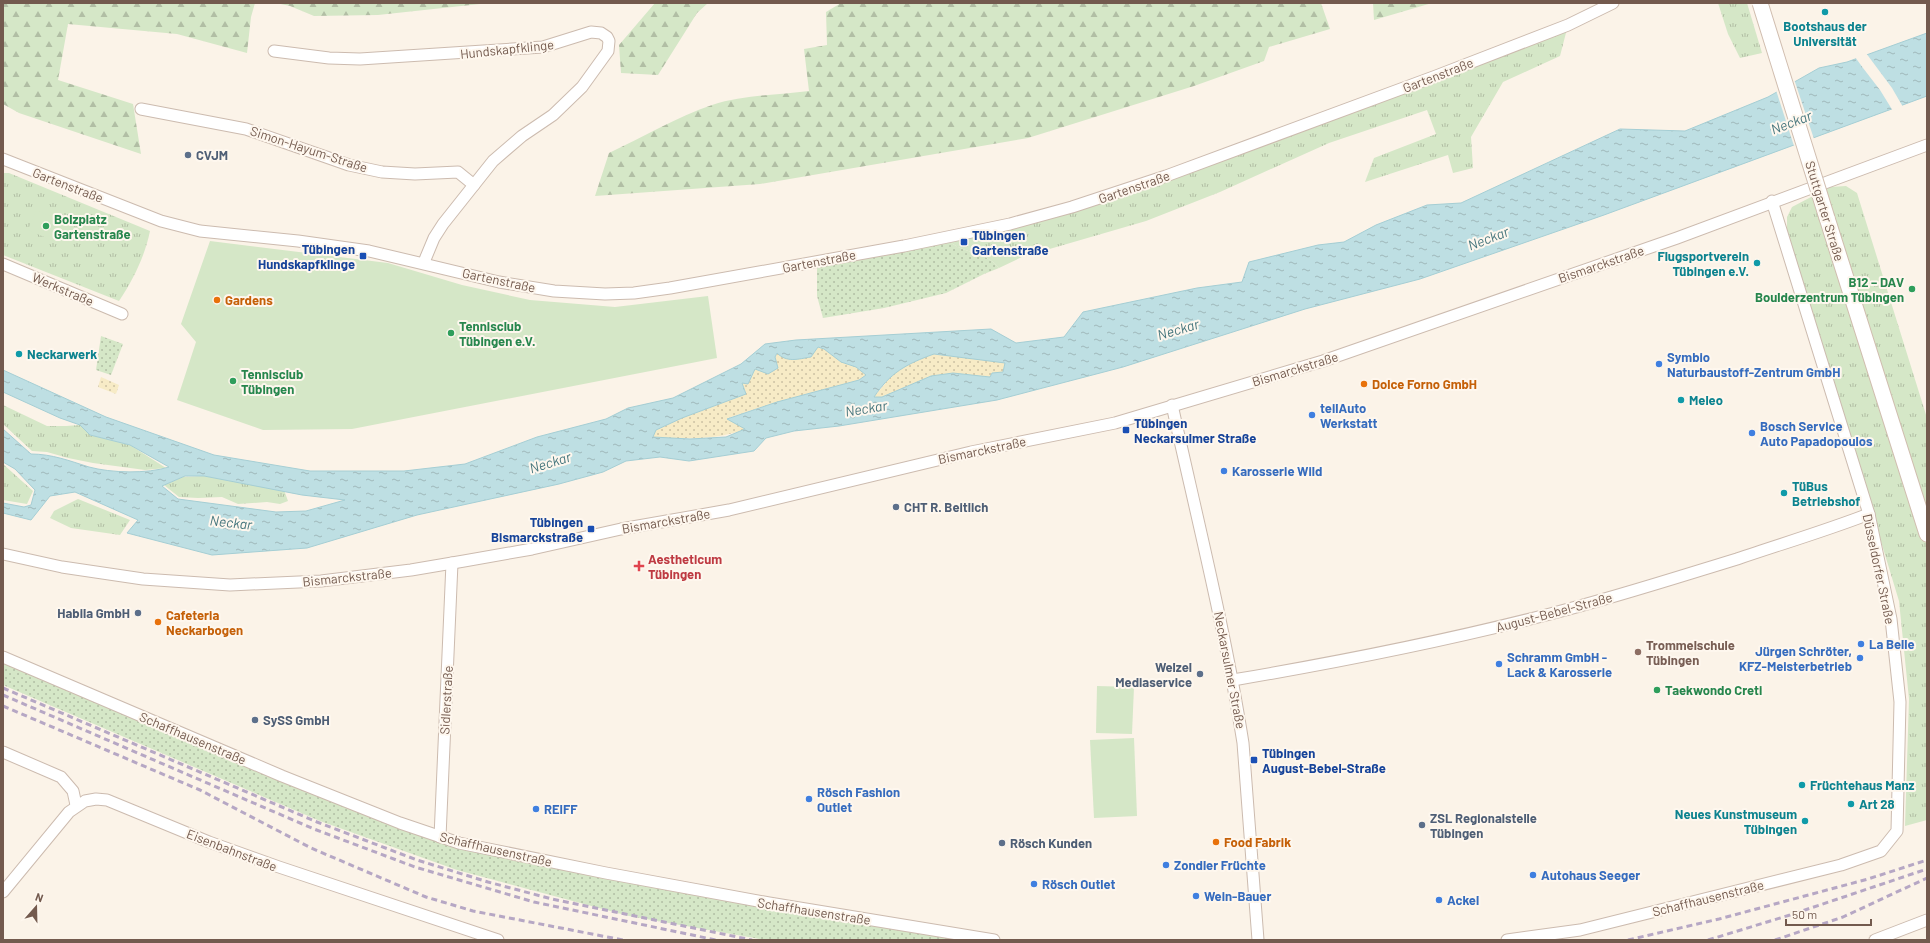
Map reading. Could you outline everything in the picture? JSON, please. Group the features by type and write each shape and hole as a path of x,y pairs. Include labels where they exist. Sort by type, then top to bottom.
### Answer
{"main road":[{"name":"Stuttgarter Straße","path":"1760,3 1927,534"}],"street":[{"name":"Gartenstraße","path":"3,159 161,221 187,229 333,245 424,262 524,287 582,294 634,293 904,246 1010,224 1079,205 1166,176 1554,31 1613,3"},
{"name":"Hundskapfklinge","path":"274,51 313,57 360,59 543,48 591,32 601,33 607,37 609,41 608,51 574,96 553,115 522,136 502,153 474,185 438,231 424,262"},
{"name":"Simon-Hayum-Straße","path":"141,109 202,119 246,129 349,165 382,172 415,174 458,172 474,185"},
{"name":"Bismarckstraße","path":"3,554 62,567 143,579 230,585 321,581 452,563 532,549 621,529 729,510 971,452 1115,423 1323,361 1677,238 1772,201 1927,145"},
{"name":"Düsseldorfer Straße","path":"1772,201 1868,514 1891,619 1900,702 1897,831"},
{"name":"Werkstraße","path":"3,264 122,314"},
{"name":"Neckarsulmer Straße","path":"1172,405 1224,632 1233,680 1243,743 1258,940"},
{"name":"August-Bebel-Straße","path":"1233,680 1351,659 1551,614 1684,576 1838,526 1868,514"},
{"name":"Sidlerstraße","path":"440,837 452,563"},
{"name":"Schaffhausenstraße","path":"3,657 274,773 459,843 769,904 994,940"},
{"path":"3,752 61,777 73,791 76,805"},
{"name":"Eisenbahnstraße","path":"3,892 59,822 76,805 85,801 96,799 107,800 209,842 259,860 498,940"},
{"name":"Schaffhausenstraße","path":"1507,940 1580,930 1841,865 1881,851 1897,831"},
{"path":"1875,940 1927,920"}],"green space":[{"path":"3,3 255,3 251,17 247,53 177,34 68,24 58,80 133,104 141,154 19,113 3,104"},
{"path":"276,3 533,3 480,4 378,15 314,16 290,6"},
{"path":"655,3 708,3 697,13 658,75 621,73 619,45"},
{"path":"841,3 1321,3 1330,29 1269,47 1264,61 1194,86 1028,138 760,184 595,196 609,153 686,115 712,105 736,99 809,91 804,49 827,45 826,12"},
{"path":"1373,3 1432,3 1374,20"},
{"path":"1718,3 1747,3 1762,53 1740,58 1728,34"},
{"path":"1568,25 1560,56 1503,82 1471,137 1473,168 1453,173 1448,155 1365,182 1374,158 1436,134 1427,110 1329,143 1220,192 1146,221 1022,257 999,268 993,262 964,250 950,242 945,237 1040,216"},
{"path":"3,173 9,173 150,231 138,268 119,301 3,255"},
{"path":"1846,186 1857,193 1927,418 1927,820 1905,826 1909,699 1899,601 1787,231 1787,217 1792,207 1830,187"},
{"name":"Bolzplatz Gartenstraße","path":"36,210 65,222 56,242 28,230"},
{"path":"945,237 950,242 964,250 993,262 999,268 946,293 884,308 823,318 817,296 817,261"},
{"name":"Tennisclub Tübingen e.V.","path":"210,241 388,263 462,285 530,300 615,307 708,296 717,358 352,429 263,430 177,400 196,342 181,324"},
{"path":"101,336 123,344 111,375 96,370"},
{"path":"3,405 47,426 80,425 90,435 130,445 166,468 145,470 93,463 47,452 32,451 3,424"},
{"path":"3,464 33,491 27,504 3,500"},
{"path":"204,476 284,490 288,501 280,504 267,502 238,504 222,497 179,497 164,485 183,477"},
{"path":"78,499 130,520 120,535 71,528 50,518 54,511"},
{"path":"3,657 459,843 994,940 766,940 629,916 457,870 320,821 3,685"},
{"path":"1097,686 1134,687 1132,734 1096,733"},
{"path":"1134,738 1137,816 1094,818 1090,740"}],"sand":[{"path":"818,347 824,349 841,362 856,367 866,375 859,380 777,402 728,418 746,429 734,433 699,438 652,438 656,430 682,418 746,394 742,383 755,369 775,357 777,353 813,351"},
{"path":"933,354 1005,362 1003,372 992,373 990,377 953,373 931,376 882,397 873,398 893,374 913,362"},
{"path":"101,377 119,385 116,394 98,387"}],"water":[{"name":"Neckar","path":"1927,33 1927,96 1604,215 1420,279 1305,309 1123,367 997,400 839,426 794,431 766,438 754,451 689,461 660,457 626,461 603,472 559,484 417,515 307,548 212,555 127,533 138,520 75,492 50,496 31,520 3,513 3,503 24,507 31,505 35,490 15,469 3,462 3,429 31,454 39,454 68,460 108,471 140,472 169,467 130,445 90,435 80,425 60,418 3,392 3,370 106,417 214,455 310,471 404,471 465,464 537,437 606,419 628,408 673,398 741,364 765,344 796,340 991,329 1016,343 1064,337 1083,312 1197,288 1242,282 1249,262 1318,245 1344,242 1376,225 1427,205 1461,203 1620,129 1685,131 1768,97 1819,68 1847,62","holes":["818,347 824,349 841,362 856,367 866,375 859,380 777,402 727,419 745,429 726,437 690,439 653,437 656,430 682,418 746,394 742,383 748,384 755,369 768,374 778,368 775,357 777,353 789,359 811,357","934,354 1005,363 1003,372 992,373 990,377 953,373 931,376 882,397 874,397 893,375 907,366","185,476 204,476 302,495 345,500 306,511 276,512 178,499 162,486"]}],"pier":[{"path":"1866,53 1892,88 1903,107 1893,111 1880,90 1855,57"},
{"path":"1794,79 1814,139 1794,146 1776,90"}],"railway":[{"path":"3,688 317,822 417,860 488,882 552,899 752,940"},
{"path":"3,695 314,829 415,867 534,902 716,940"},
{"path":"3,706 200,790 311,848 426,897 473,911 623,940"},
{"path":"1628,940 1719,919 1868,879 1927,860"},
{"path":"1708,940 1790,915 1927,869"},
{"path":"1775,940 1843,917 1927,878"}],"place":[{"name":"Bootshaus der Universität","path":"1825,12"},
{"name":"CVJM","path":"188,155"},
{"name":"Bolzplatz Gartenstraße","path":"46,226"},
{"name":"Tübingen Gartenstraße","path":"964,242"},
{"name":"Tübingen Hundskapfklinge","path":"363,256"},
{"name":"Flugsportverein Tübingen e.V.","path":"1757,263"},
{"name":"B12 – DAV Boulderzentrum Tübingen","path":"1912,289"},
{"name":"Gardens","path":"217,300"},
{"name":"Tennisclub Tübingen e.V.","path":"451,333"},
{"name":"Neckarwerk","path":"19,354"},
{"name":"Symbio Naturbaustoff-Zentrum GmbH","path":"1659,364"},
{"name":"Tennisclub Tübingen","path":"233,381"},
{"name":"Dolce Forno GmbH","path":"1364,384"},
{"name":"Meleo","path":"1681,400"},
{"name":"teilAuto Werkstatt","path":"1312,415"},
{"name":"Tübingen Neckarsulmer Straße","path":"1126,430"},
{"name":"Bosch Service Auto Papadopoulos","path":"1752,433"},
{"name":"Karosserie Wild","path":"1224,471"},
{"name":"TüBus Betriebshof","path":"1784,493"},
{"name":"CHT R. Beitlich","path":"896,507"},
{"name":"Tübingen Bismarckstraße","path":"591,529"},
{"name":"Aestheticum Tübingen","path":"639,566"},
{"name":"Habila GmbH","path":"138,613"},
{"name":"Cafeteria Neckarbogen","path":"158,622"},
{"name":"La Belle","path":"1861,644"},
{"name":"Trommelschule Tübingen","path":"1638,652"},
{"name":"Jürgen Schröter, KFZ-Meisterbetrieb","path":"1860,658"},
{"name":"Schramm GmbH - Lack & Karosserie","path":"1499,664"},
{"name":"Welzel Mediaservice","path":"1200,674"},
{"name":"Taekwondo Creti","path":"1657,690"},
{"name":"SySS GmbH","path":"255,720"},
{"name":"Tübingen August-Bebel-Straße","path":"1254,760"},
{"name":"Früchtehaus Manz","path":"1802,785"},
{"name":"Rösch Fashion Outlet","path":"809,799"},
{"name":"Art 28","path":"1851,804"},
{"name":"REIFF","path":"536,809"},
{"name":"Neues Kunstmuseum Tübingen","path":"1805,821"},
{"name":"ZSL Regionalstelle Tübingen","path":"1422,825"},
{"name":"Food Fabrik","path":"1216,842"},
{"name":"Rösch Kunden","path":"1002,843"},
{"name":"Zondler Früchte","path":"1166,865"},
{"name":"Autohaus Seeger","path":"1533,875"},
{"name":"Rösch Outlet","path":"1034,884"},
{"name":"Wein-Bauer","path":"1196,896"},
{"name":"Ackel","path":"1439,900"}]}
